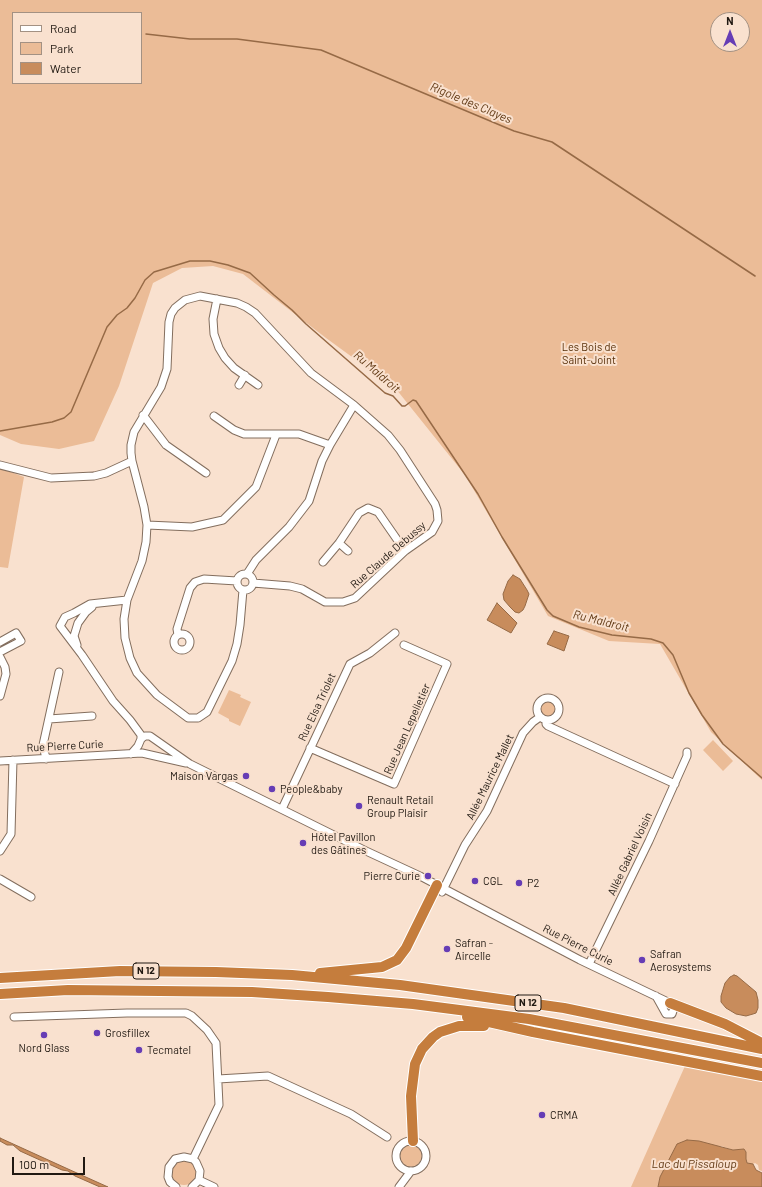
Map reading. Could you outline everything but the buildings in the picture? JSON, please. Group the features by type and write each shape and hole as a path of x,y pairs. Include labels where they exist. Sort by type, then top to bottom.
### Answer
{"highway":[{"path":"292,976 298,974 382,967 397,960 406,948 439,889"},
{"name":"N 12","path":"0,978 120,971 216,972 292,976 400,985 564,1008 762,1049"},
{"path":"0,1000 52,995 68,990"},
{"name":"N 12","path":"0,994 68,990 252,992 397,1003 529,1020 762,1063"},
{"path":"670,1002 725,1024 762,1043"},
{"path":"397,1003 533,1032 762,1076"},
{"path":"413,1141 411,1096 415,1064 422,1049 433,1037 440,1032 459,1026 471,1025 533,1032"}],"street":[{"name":"Rue Claude Debussy","path":"243,590 240,625 232,661 207,712 198,718 188,718 157,696 137,673 130,658 125,638 125,609 142,562 146,542 147,525 132,461 131,445 134,432 161,387 167,369 169,355 169,322 175,308 185,300 200,296 237,303 255,313 311,373 354,405 388,435 400,450 435,504 437,510 438,521 432,532 405,551 355,598 343,602 325,602 302,589 290,586 253,583"},
{"path":"217,299 213,319 214,334 219,348 234,368 258,385"},
{"path":"239,384 245,375"},
{"path":"247,574 252,579 253,583 251,588 243,590 238,586 237,581 240,576 247,574 256,560 288,527 309,501 322,461 354,405"},
{"path":"143,415 166,446 206,473"},
{"path":"214,416 234,430 244,434 299,434 330,445"},
{"path":"147,525 192,527 222,520 256,487 276,435"},
{"path":"0,466 51,478 94,476 132,461"},
{"path":"323,562 340,543 359,513 368,508 378,512 405,551"},
{"path":"340,543 348,551"},
{"path":"178,635 177,629 190,588 195,582 204,579 237,581"},
{"path":"127,600 97,602 90,604 65,617 60,626 106,692 141,734 143,751 158,749 158,742"},
{"path":"80,653 74,636 78,623 86,612 97,602"},
{"path":"108,602 125,609"},
{"path":"0,642 16,633 20,641 0,652"},
{"name":"Rue Elsa Triolet","path":"282,809 350,664 370,654 395,633"},
{"name":"Rue Jean Lepelletier","path":"310,748 394,784 447,664 404,645"},
{"path":"0,657 5,667 6,674 0,696"},
{"path":"46,759 43,745 59,672"},
{"path":"49,718 92,716"},
{"name":"Allée Maurice Mallet","path":"439,889 487,811 523,733 533,722 543,718 548,726 675,784"},
{"name":"Rue Pierre Curie","path":"130,720 190,764 391,863 439,889 490,913 589,964 670,1002"},
{"path":"141,739 145,736 150,736"},
{"name":"Rue Pierre Curie","path":"0,761 131,754 143,751 190,764"},
{"name":"Allée Gabriel Voisin","path":"589,964 637,867 675,784 687,756 687,752"},
{"path":"0,851 11,834 13,760"},
{"path":"0,879 31,897"},
{"path":"656,996 666,1014 672,1014 674,1011 674,1008 670,1002"},
{"path":"14,1017 127,1013 186,1013 192,1016 208,1030 216,1043 219,1105 193,1159"},
{"path":"218,1079 268,1076 351,1114 387,1138"},
{"path":"413,1141 421,1145 424,1150 426,1160 421,1168 411,1171 405,1170 400,1167 396,1160 397,1151 400,1146 406,1142 413,1141"},
{"path":"176,1187 170,1182 168,1177 169,1166 179,1157 184,1156 193,1159 199,1166 199,1180 192,1187"},
{"path":"399,1186 400,1167"},
{"path":"399,1186 411,1171"},
{"path":"199,1180 214,1187"}],"green space":[{"name":"Les Bois de Saint-Joint","path":"0,0 762,0 762,780 711,732 660,644 609,641 548,616 465,475 396,389 326,338 243,274 213,266 182,268 153,283 119,386 94,441 59,449 21,444 0,435"},
{"path":"0,468 24,477 8,568 0,567"},
{"path":"229,690 241,695 240,697 251,702 240,726 229,721 229,719 218,713"},
{"path":"545,701 551,701 556,706 554,715 551,717 545,717 540,712 540,706"},
{"path":"713,740 733,761 723,771 703,750"},
{"path":"685,1066 762,1081 762,1171 759,1170 758,1165 755,1163 751,1165 747,1163 746,1152 744,1149 733,1150 721,1146 660,1177 658,1187 631,1187"},
{"path":"411,1145 419,1148 422,1156 419,1164 411,1167 403,1164 400,1156 403,1148"},
{"path":"184,1159 193,1163 197,1172 193,1181 184,1185 175,1181 171,1172 175,1163"}],"water":[{"path":"513,575 520,579 529,594 523,610 519,613 515,612 504,600 503,594 508,581"},
{"path":"497,603 517,623 511,633 487,620"},
{"path":"554,631 569,636 564,651 547,644"},
{"path":"734,975 756,992 758,1008 756,1013 746,1016 736,1014 726,1008 721,1002 721,996 725,983"},
{"path":"0,1138 108,1187 100,1187 75,1176 68,1171 62,1170 20,1151 13,1145 7,1145 0,1141"},
{"name":"Lac du Pissaloup","path":"687,1140 699,1141 733,1150 744,1149 746,1152 747,1163 753,1164 756,1170 762,1173 762,1187 658,1187 660,1177 677,1144"}],"waterway":[{"name":"Rigole des Clayes","path":"146,34 190,39 237,39 321,50 514,131 552,142 755,276"},
{"name":"Ru Maldroit","path":"0,431 52,422 64,418 71,412 107,327 117,315 127,308 135,298 145,280 154,272 190,261 210,261 228,265 250,273 385,393 393,396 402,406 405,406 413,400 416,401 478,494 502,537 547,610 553,616 579,627 612,635 651,639 663,643 673,655 689,693 702,715 723,744 762,778"}],"place":[{"name":"Maison Vargas","path":"246,776"},
{"name":"People&baby","path":"272,789"},
{"name":"Renault Retail Group Plaisir","path":"359,806"},
{"name":"Hôtel Pavillon des Gâtines","path":"303,843"},
{"name":"Pierre Curie","path":"428,876"},
{"name":"CGL","path":"475,881"},
{"name":"P2","path":"519,883"},
{"name":"Safran - Aircelle","path":"447,949"},
{"name":"Safran Aerosystems","path":"642,960"},
{"name":"Grosfillex","path":"97,1033"},
{"name":"Nord Glass","path":"44,1035"},
{"name":"Tecmatel","path":"139,1050"},
{"name":"CRMA","path":"542,1115"}]}
